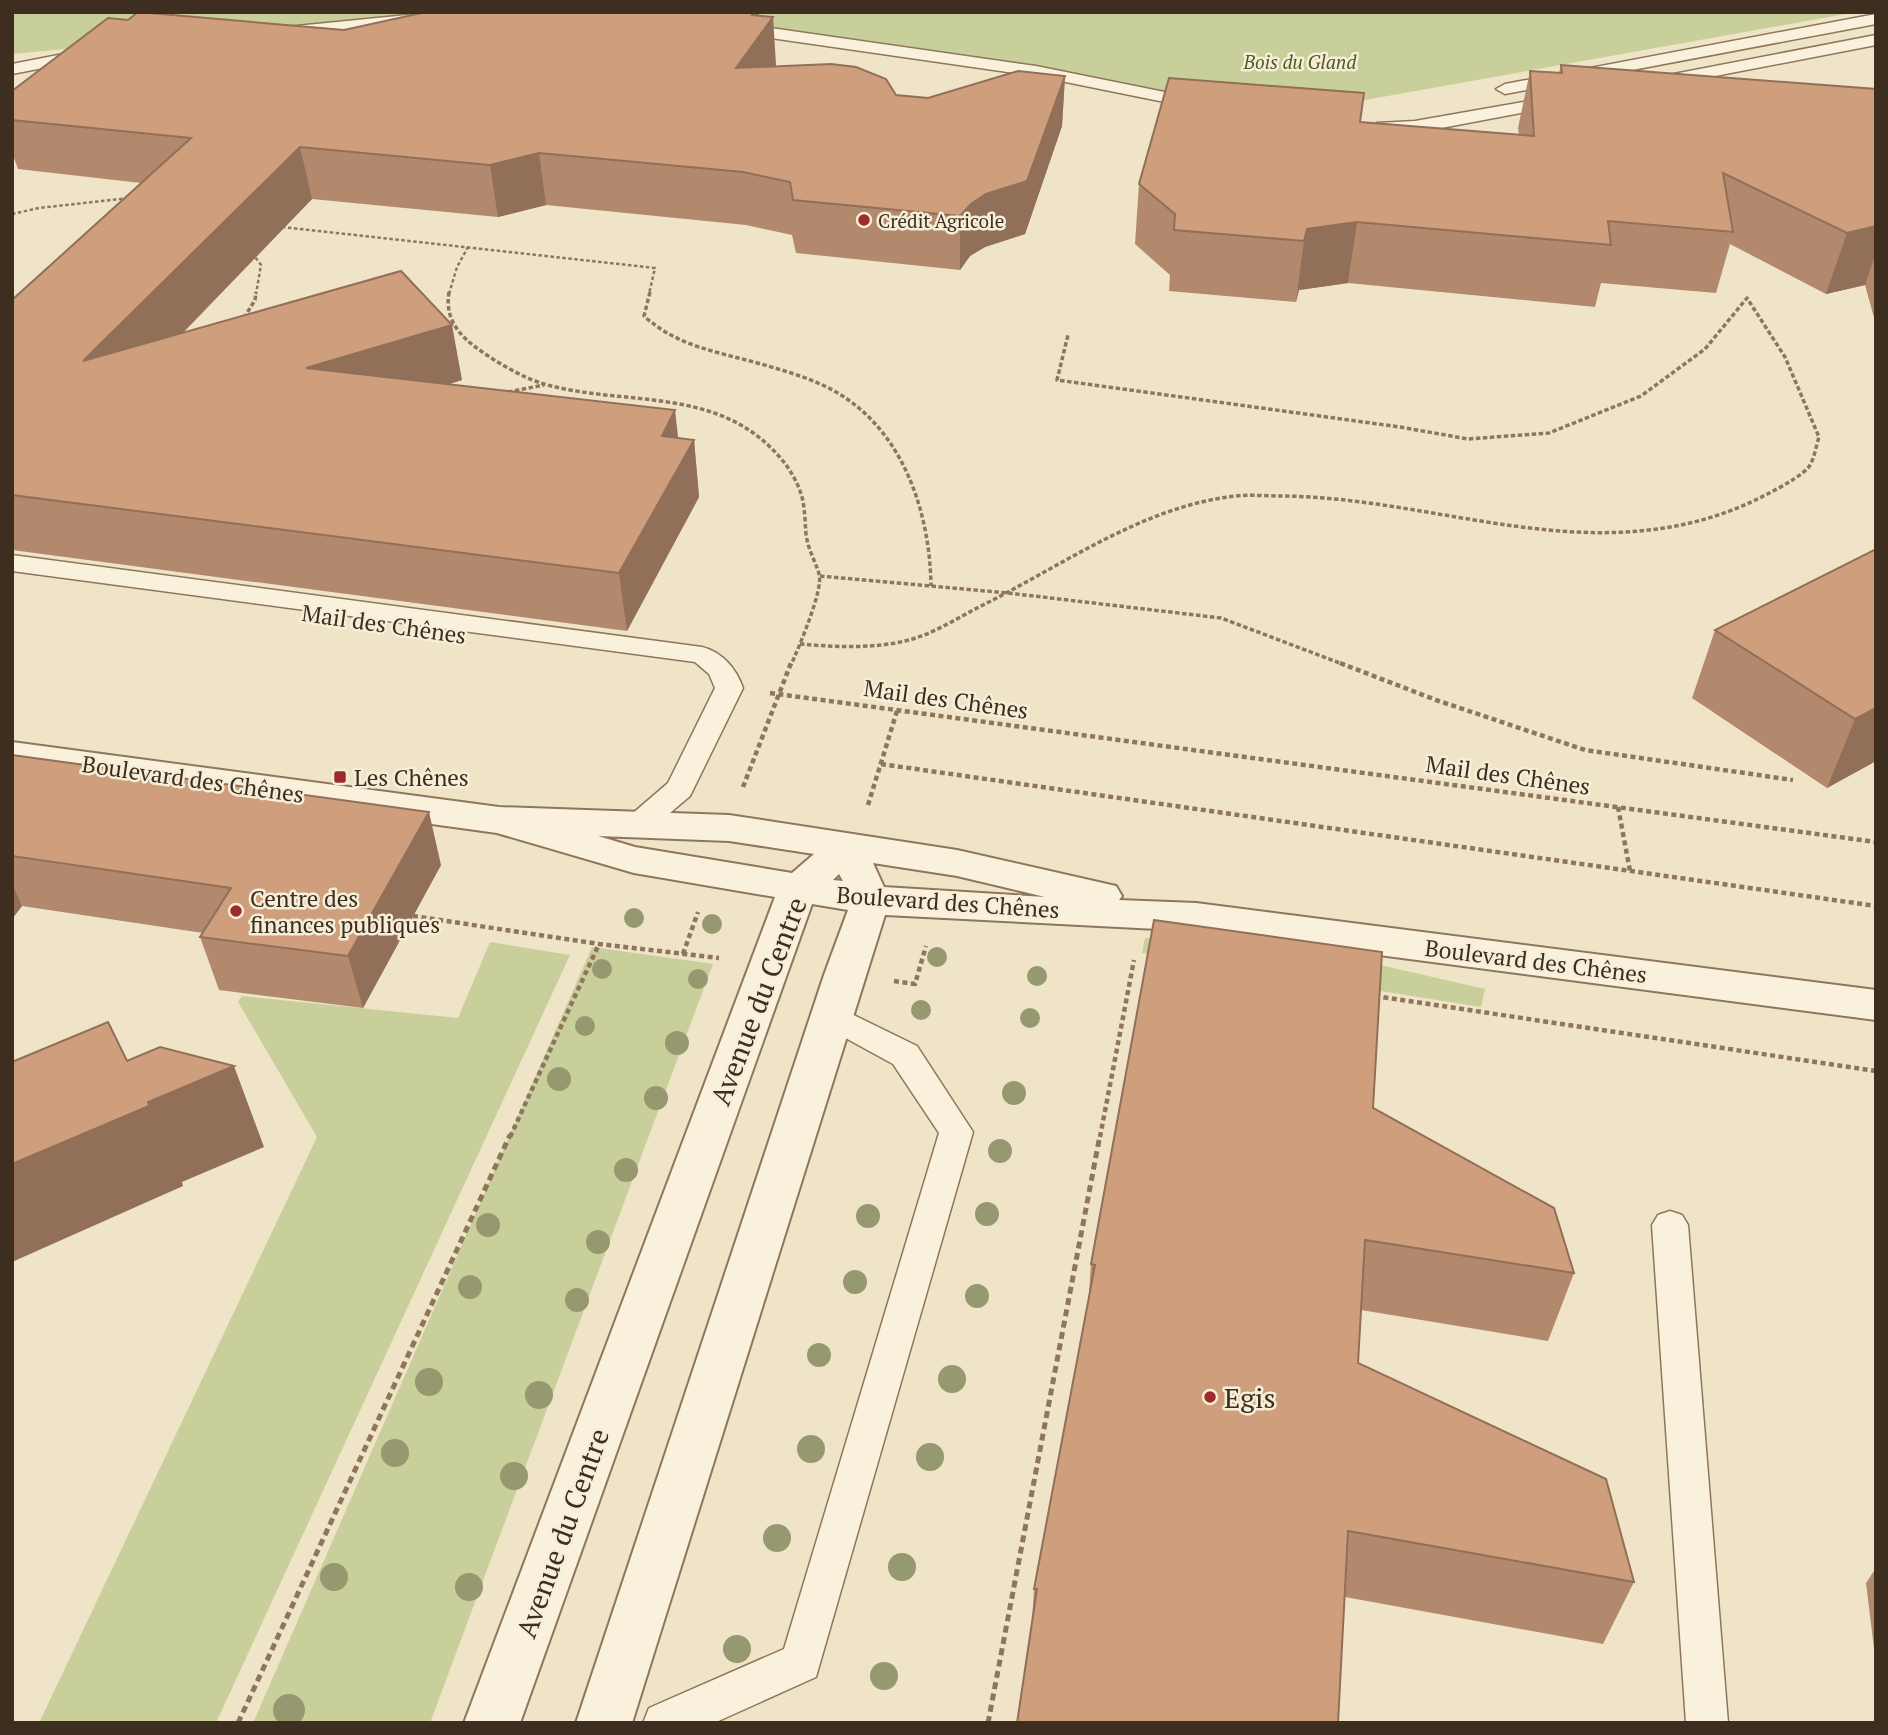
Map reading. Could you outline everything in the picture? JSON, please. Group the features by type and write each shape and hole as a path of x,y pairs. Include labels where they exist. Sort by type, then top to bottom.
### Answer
{"street":[{"name":"Boulevard des Chênes","path":"12,754 499,820 635,827 856,830 957,863 1196,917"},
{"name":"Boulevard des Chênes","path":"499,820 634,860 871,900 940,906 1196,917 1876,1005"},
{"name":"Avenue du Centre","path":"492,1723 798,889 856,830"},
{"path":"604,1723 831,1016 871,900 856,830"}],"lane":[{"path":"266,35 494,12"},
{"path":"1506,89 1876,19"},
{"path":"717,26 1036,71 1224,108"},
{"path":"1629,87 1876,40"},
{"path":"12,69 113,51"},
{"path":"1356,130 1416,127 1574,98"},
{"path":"12,563 283,600 580,636 702,655 715,662 727,679 729,688 680,789 635,827"},
{"path":"664,1723 801,1663 956,1132 905,1055 831,1016"},
{"path":"1670,1225 1707,1723"}],"path":[{"path":"12,214 39,208 137,197"},
{"path":"273,226 655,268 644,316 660,332 695,347 809,379 855,404 884,436 910,475 926,520 932,563 930,586"},
{"path":"243,321 256,300 261,265 246,245"},
{"path":"468,247 451,276 446,299 459,335 476,349 545,384 653,399 715,413 744,426 766,444 794,477 804,506 811,564 820,576 1008,593 1221,618 1436,700 1585,750 1793,780"},
{"path":"800,644 839,648 908,641 1008,593 1117,533 1169,512 1227,496 1314,495 1498,526 1615,536 1665,529 1717,516 1758,499 1809,467 1819,437 1785,357 1747,298 1705,349 1641,396 1549,433 1468,439 1223,401 1057,380 1068,335"},
{"path":"508,393 545,384"},
{"path":"739,797 778,694 807,628 820,576"},
{"name":"Mail des Chênes","path":"729,688 1876,842"},
{"path":"856,830 881,764 897,710"},
{"path":"881,764 1876,906"},
{"path":"1618,807 1630,871"},
{"path":"238,1723 599,944"},
{"path":"988,1723 1134,960 1147,962"},
{"path":"1367,995 1876,1071"}],"green space":[{"path":"12,12 457,12 12,54"},
{"name":"Bois du Gland","path":"577,12 1857,12 1304,111"},
{"path":"1242,937 1306,948 1485,989 1481,1007 1142,953 1145,938"},
{"path":"490,942 570,955 216,1723 39,1723 317,1137 238,1002 242,996 458,1018"},
{"path":"592,947 713,964 430,1723 253,1723"}],"building":[{"path":"138,12 344,30 426,12 754,12 752,15 773,17 736,68 831,64 856,67 886,79 896,95 928,98 1018,71 1065,76 1027,181 986,194 960,216 793,200 790,182 743,172 539,153 490,165 300,147 83,361 401,271 452,325 306,368 675,410 662,436 694,440 619,573 12,495 12,300 191,138 12,120 12,91 108,18 128,20"},
{"path":"1561,65 1876,89 1876,226 1847,233 1723,173 1733,232 1608,221 1611,245 1357,222 1307,229 1304,241 1174,230 1175,214 1139,184 1169,78 1364,93 1360,122 1534,136 1530,71 1562,73"},
{"path":"1876,549 1876,708 1855,719 1715,630"},
{"path":"12,755 429,812 348,956 200,937 231,888 12,856"},
{"name":"Egis","path":"1154,920 1382,952 1373,1108 1554,1208 1574,1273 1365,1240 1358,1363 1606,1479 1634,1582 1348,1531 1338,1723 1017,1723 1037,1589 1034,1589 1095,1265 1091,1264"},
{"path":"108,1022 127,1061 160,1047 234,1066 148,1102 149,1106 12,1164 12,1062"}],"place":[{"name":"Crédit Agricole","path":"864,220"},
{"name":"Les Chênes","path":"340,777"},
{"name":"Centre des finances publiques","path":"236,911"},
{"name":"Egis","path":"1210,1397"}]}
